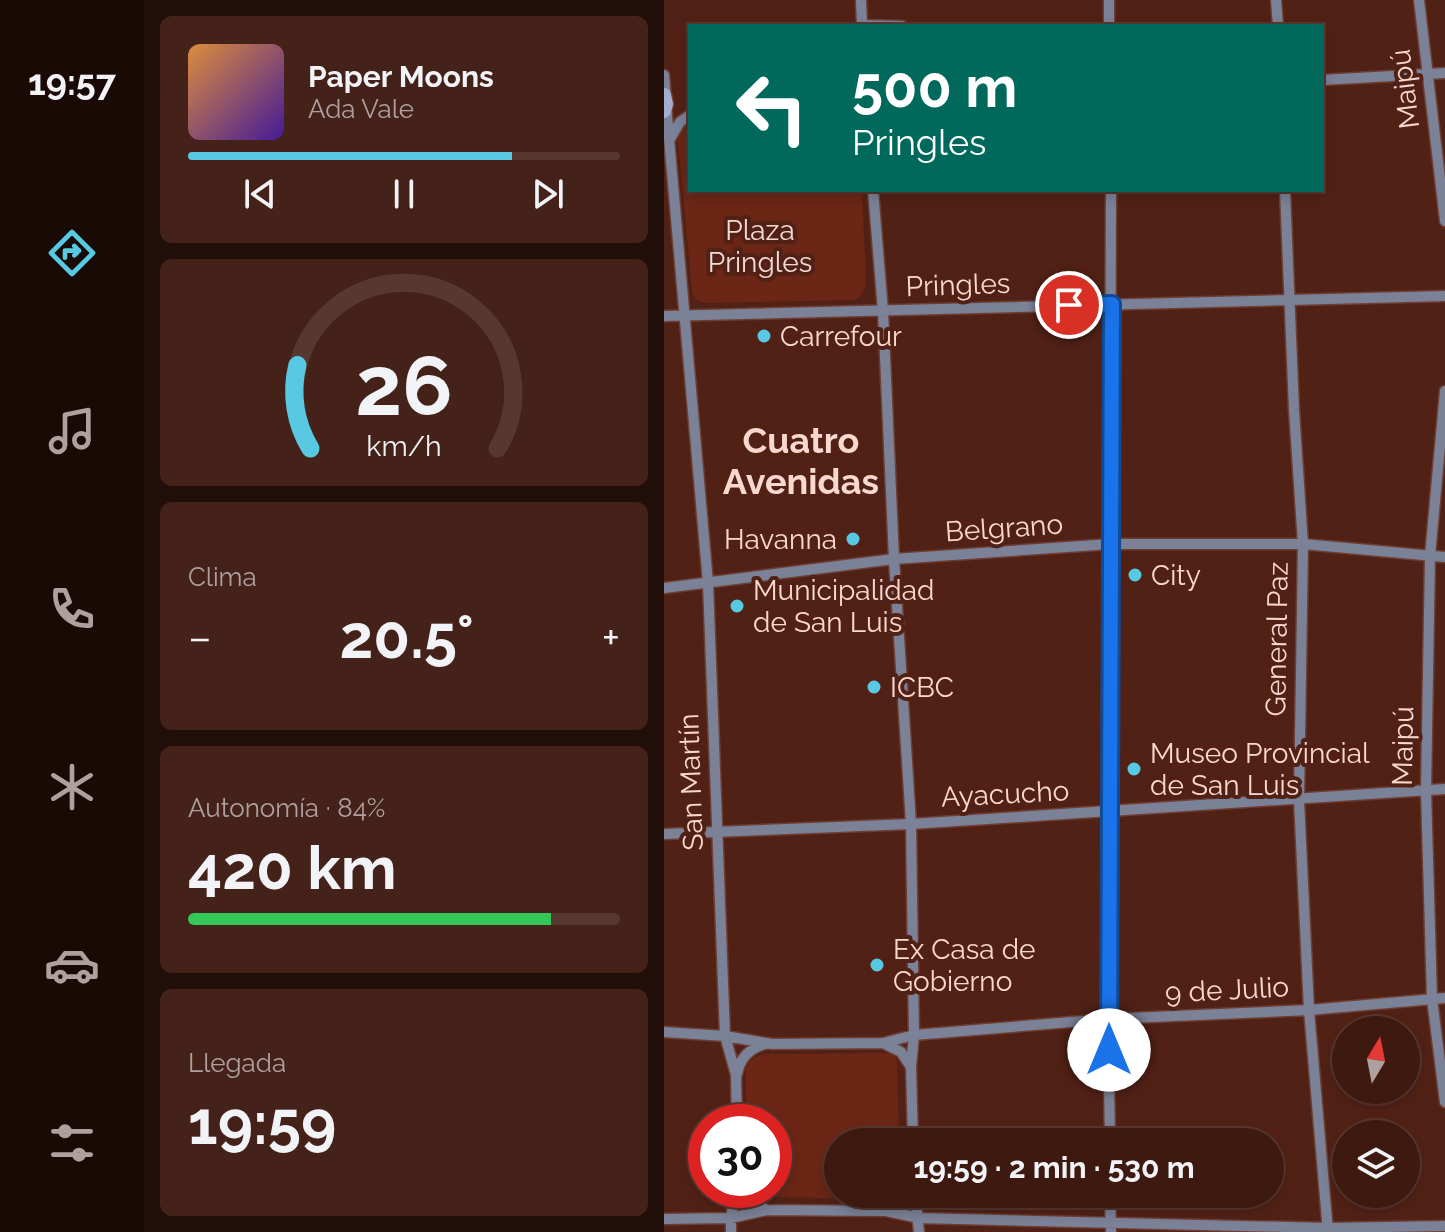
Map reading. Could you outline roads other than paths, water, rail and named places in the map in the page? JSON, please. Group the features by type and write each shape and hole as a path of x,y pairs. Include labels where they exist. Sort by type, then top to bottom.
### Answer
{"street":[{"path":"861,0 862,24"},
{"path":"1109,0 1109,24"},
{"path":"1276,0 1278,24"},
{"name":"Maipú","path":"1419,0 1445,221"},
{"path":"1324,80 1445,73"},
{"name":"San Martín","path":"664,75 708,583 725,1036 736,1075 737,1104"},
{"path":"665,106 688,113"},
{"path":"669,141 678,124 688,116"},
{"path":"873,192 883,311 894,559 911,824 913,1128"},
{"path":"1110,1128 1111,192"},
{"name":"General Paz","path":"1285,192 1303,544 1299,800 1309,1010 1328,1230"},
{"name":"Pringles","path":"664,316 1445,296"},
{"name":"Maipú","path":"1445,391 1430,556 1426,791 1432,999 1445,1102"},
{"name":"Belgrano","path":"664,588 894,559 1111,544 1303,544 1445,557"},
{"name":"Ayacucho","path":"664,834 911,824 1445,789"},
{"name":"9 de Julio","path":"664,1032 725,1036 772,1044 883,1043 914,1035 1108,1019 1309,1010 1445,998"},
{"path":"883,1043 901,1052 911,1067"},
{"path":"736,1075 740,1063 750,1051 772,1044"},
{"path":"731,1232 734,1208"},
{"path":"763,1208 767,1210"},
{"path":"886,1211 892,1208"},
{"path":"917,1208 919,1232"},
{"path":"664,1219 731,1218 767,1210 886,1211 919,1218 1111,1227 1328,1230 1445,1226"}],"place":[{"name":"Carrefour","path":"764,336"},
{"name":"Havanna","path":"853,539"},
{"name":"City","path":"1135,575"},
{"name":"Municipalidad de San Luis","path":"737,606"},
{"name":"ICBC","path":"874,687"},
{"name":"Museo Provincial de San Luis","path":"1134,769"},
{"name":"Ex Casa de Gobierno","path":"877,965"}],"district":[{"name":"Cuatro Avenidas","path":"801,460"}],"park label":[{"name":"Plaza Pringles","path":"760,246"}]}
